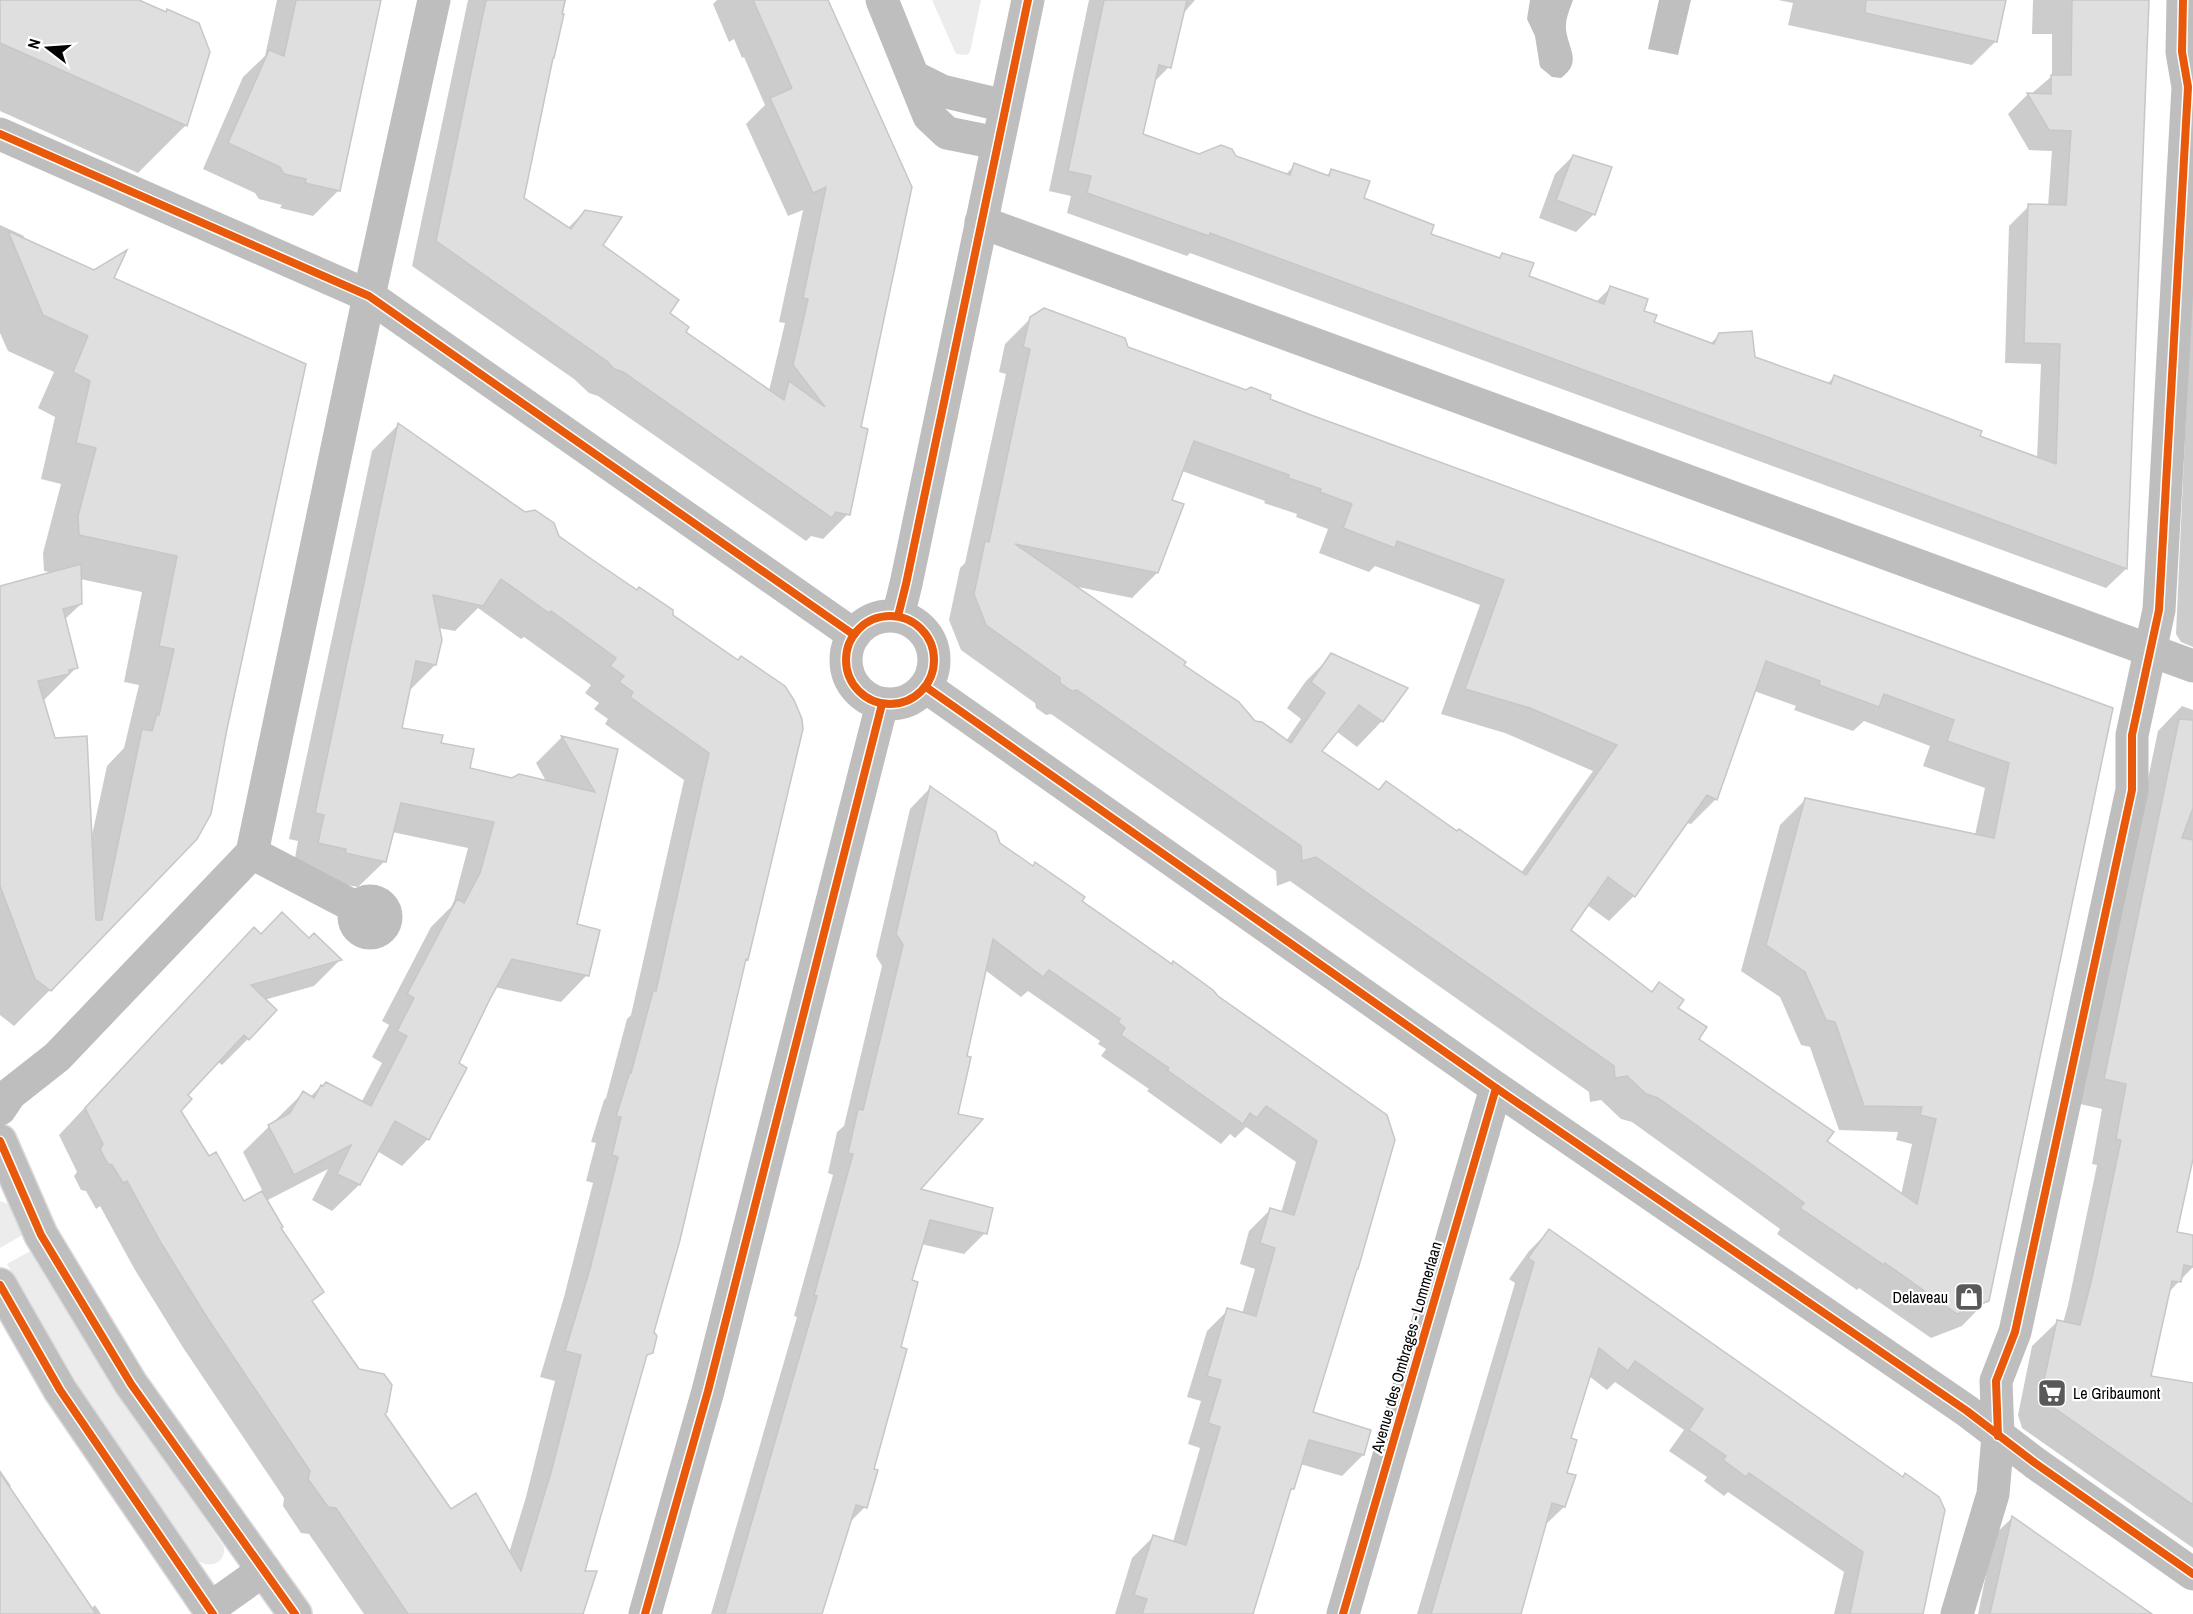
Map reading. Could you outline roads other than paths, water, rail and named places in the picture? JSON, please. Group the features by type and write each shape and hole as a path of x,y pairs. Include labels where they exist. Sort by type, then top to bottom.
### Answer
{"street":[{"path":"0,1109 10,1094 57,1057 252,853 369,296 434,0"},
{"path":"882,0 929,116 947,133 998,143"},
{"path":"898,616 1028,0"},
{"path":"1957,1614 1993,1494 1998,1436 1996,1381 2015,1332 2132,790 2132,735 2159,610 2189,119 2188,87 2182,52 2183,0"},
{"path":"914,77 942,92 1005,106"},
{"path":"0,134 369,296 854,634"},
{"path":"981,222 2193,666"},
{"path":"898,616 910,620 928,638 935,663 926,687 917,696 893,705 882,704 867,698 856,688 849,676 846,662 848,648 854,634 868,621 898,616"},
{"path":"926,687 1496,1088 1967,1412 2193,1574"},
{"path":"645,1614 708,1390 882,704"},
{"path":"252,853 357,908"},
{"name":"Avenue des Ombrages - Lommerlaan","path":"1342,1614 1496,1088"},
{"path":"0,1141 41,1235 131,1384 295,1614"},
{"path":"0,1285 60,1390 211,1611 264,1570"}],"place":[{"name":"Delaveau","path":"1969,1297"},
{"name":"Le Gribaumont","path":"2052,1393"}]}
